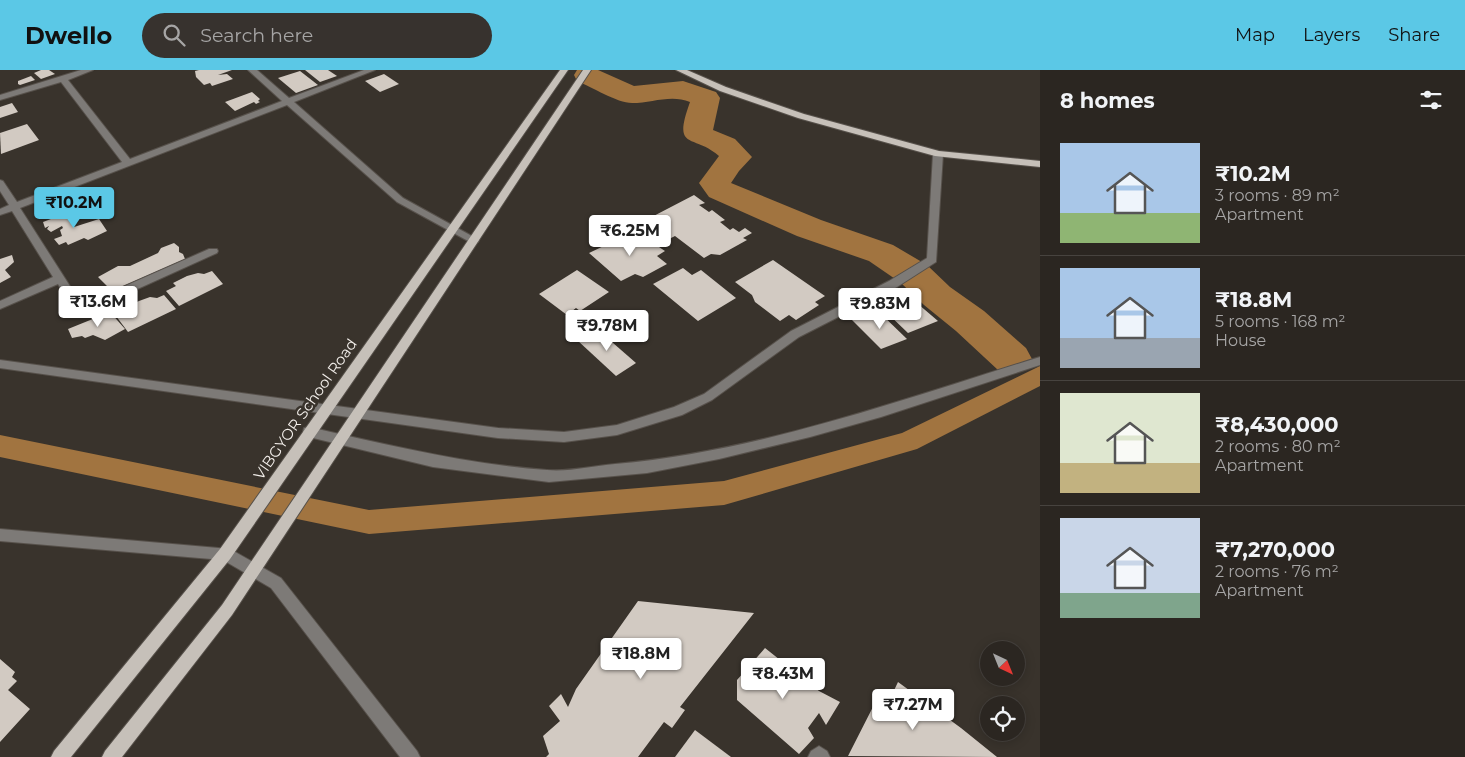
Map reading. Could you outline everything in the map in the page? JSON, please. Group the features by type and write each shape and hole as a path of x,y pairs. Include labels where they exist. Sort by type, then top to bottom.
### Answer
{"main road":[{"name":"VIBGYOR School Road","path":"60,757 224,554 564,70"},
{"path":"111,757 227,610 587,70"},
{"path":"680,70 723,89 801,116 938,154 1040,164"}],"street":[{"path":"0,98 89,70"},
{"path":"252,70 400,200 452,230 474,240"},
{"path":"0,212 371,70"},
{"path":"63,79 128,163"},
{"path":"0,364 498,433 564,437 616,430 661,418 708,397 795,334 893,284 932,260 938,154"},
{"path":"0,183 80,311 213,251"},
{"path":"0,305 60,278"},
{"path":"307,436 340,440 433,461 549,476 648,467 718,454 810,432 1040,361"},
{"path":"0,535 224,554 254,570 276,584 410,757"},
{"path":"817,757 819,755 822,757"}],"building":[{"path":"41,70 49,70 55,74 41,79 34,73"},
{"path":"232,70 218,75 227,74 233,79 212,86 210,83 204,85 196,77 195,71"},
{"path":"305,70 328,70 337,76 320,82"},
{"path":"300,71 318,85 296,93 278,78"},
{"path":"384,74 399,84 380,92 365,81"},
{"path":"31,76 35,80 18,84 18,81"},
{"path":"252,92 260,99 258,101 260,102 256,104 254,102 235,111 225,102"},
{"path":"12,103 18,112 0,118 0,107"},
{"path":"27,124 39,140 1,154 0,133"},
{"path":"694,195 705,203 699,205 709,212 712,210 725,220 720,222 730,230 733,228 739,232 745,228 752,233 743,238 747,240 720,255 711,254 704,258 675,236 669,239 644,221"},
{"path":"64,214 65,216 68,215 74,223 74,227 99,219 107,231 88,240 84,238 68,245 66,242 59,245 54,239 62,236 60,230 63,228 62,226 51,232 47,229 49,226 45,228 43,222"},
{"path":"629,234 640,242 650,241 665,251 657,256 667,264 643,277 635,274 621,281 589,253"},
{"path":"174,243 179,247 179,252 183,254 185,259 112,291 98,277 118,266 130,266 158,253 161,248"},
{"path":"12,255 14,262 5,270 11,277 0,283 0,259"},
{"path":"773,260 825,296 815,302 819,305 796,320 789,315 780,321 755,302 752,295 735,282"},
{"path":"683,268 692,275 701,270 736,298 698,321 653,284"},
{"path":"577,270 609,292 580,311 576,308 567,315 539,294"},
{"path":"212,271 223,284 179,306 166,291 176,286 173,283 187,276"},
{"path":"164,295 176,309 128,332 116,316 127,311 124,308 139,301"},
{"path":"911,298 938,321 908,333 883,309 894,305 891,302"},
{"path":"878,311 907,339 881,349 852,320"},
{"path":"110,312 125,329 105,340 93,335 85,338 82,336 72,338 68,329"},
{"path":"597,329 636,363 616,376 577,340"},
{"path":"638,601 754,613 680,707 685,710 672,728 664,722 638,757 546,757 549,754 543,736 560,721 549,706 561,694 568,707 576,689"},
{"path":"765,648 819,691 840,702 826,725 819,713 808,728 814,738 799,754 737,700 737,680"},
{"path":"0,659 15,672 12,677 17,681 8,690 30,709 0,742"},
{"path":"898,682 997,757 848,756 877,699 889,701"},
{"path":"695,730 731,757 675,757"}],"waterway":[{"path":"587,75 631,95 683,89 706,98 699,122 699,135 720,142 737,157 727,165 715,183 720,190 809,228 881,253 914,274 937,296 970,321 1012,359"},
{"path":"0,446 369,522 724,493 908,442 1040,375"}]}
